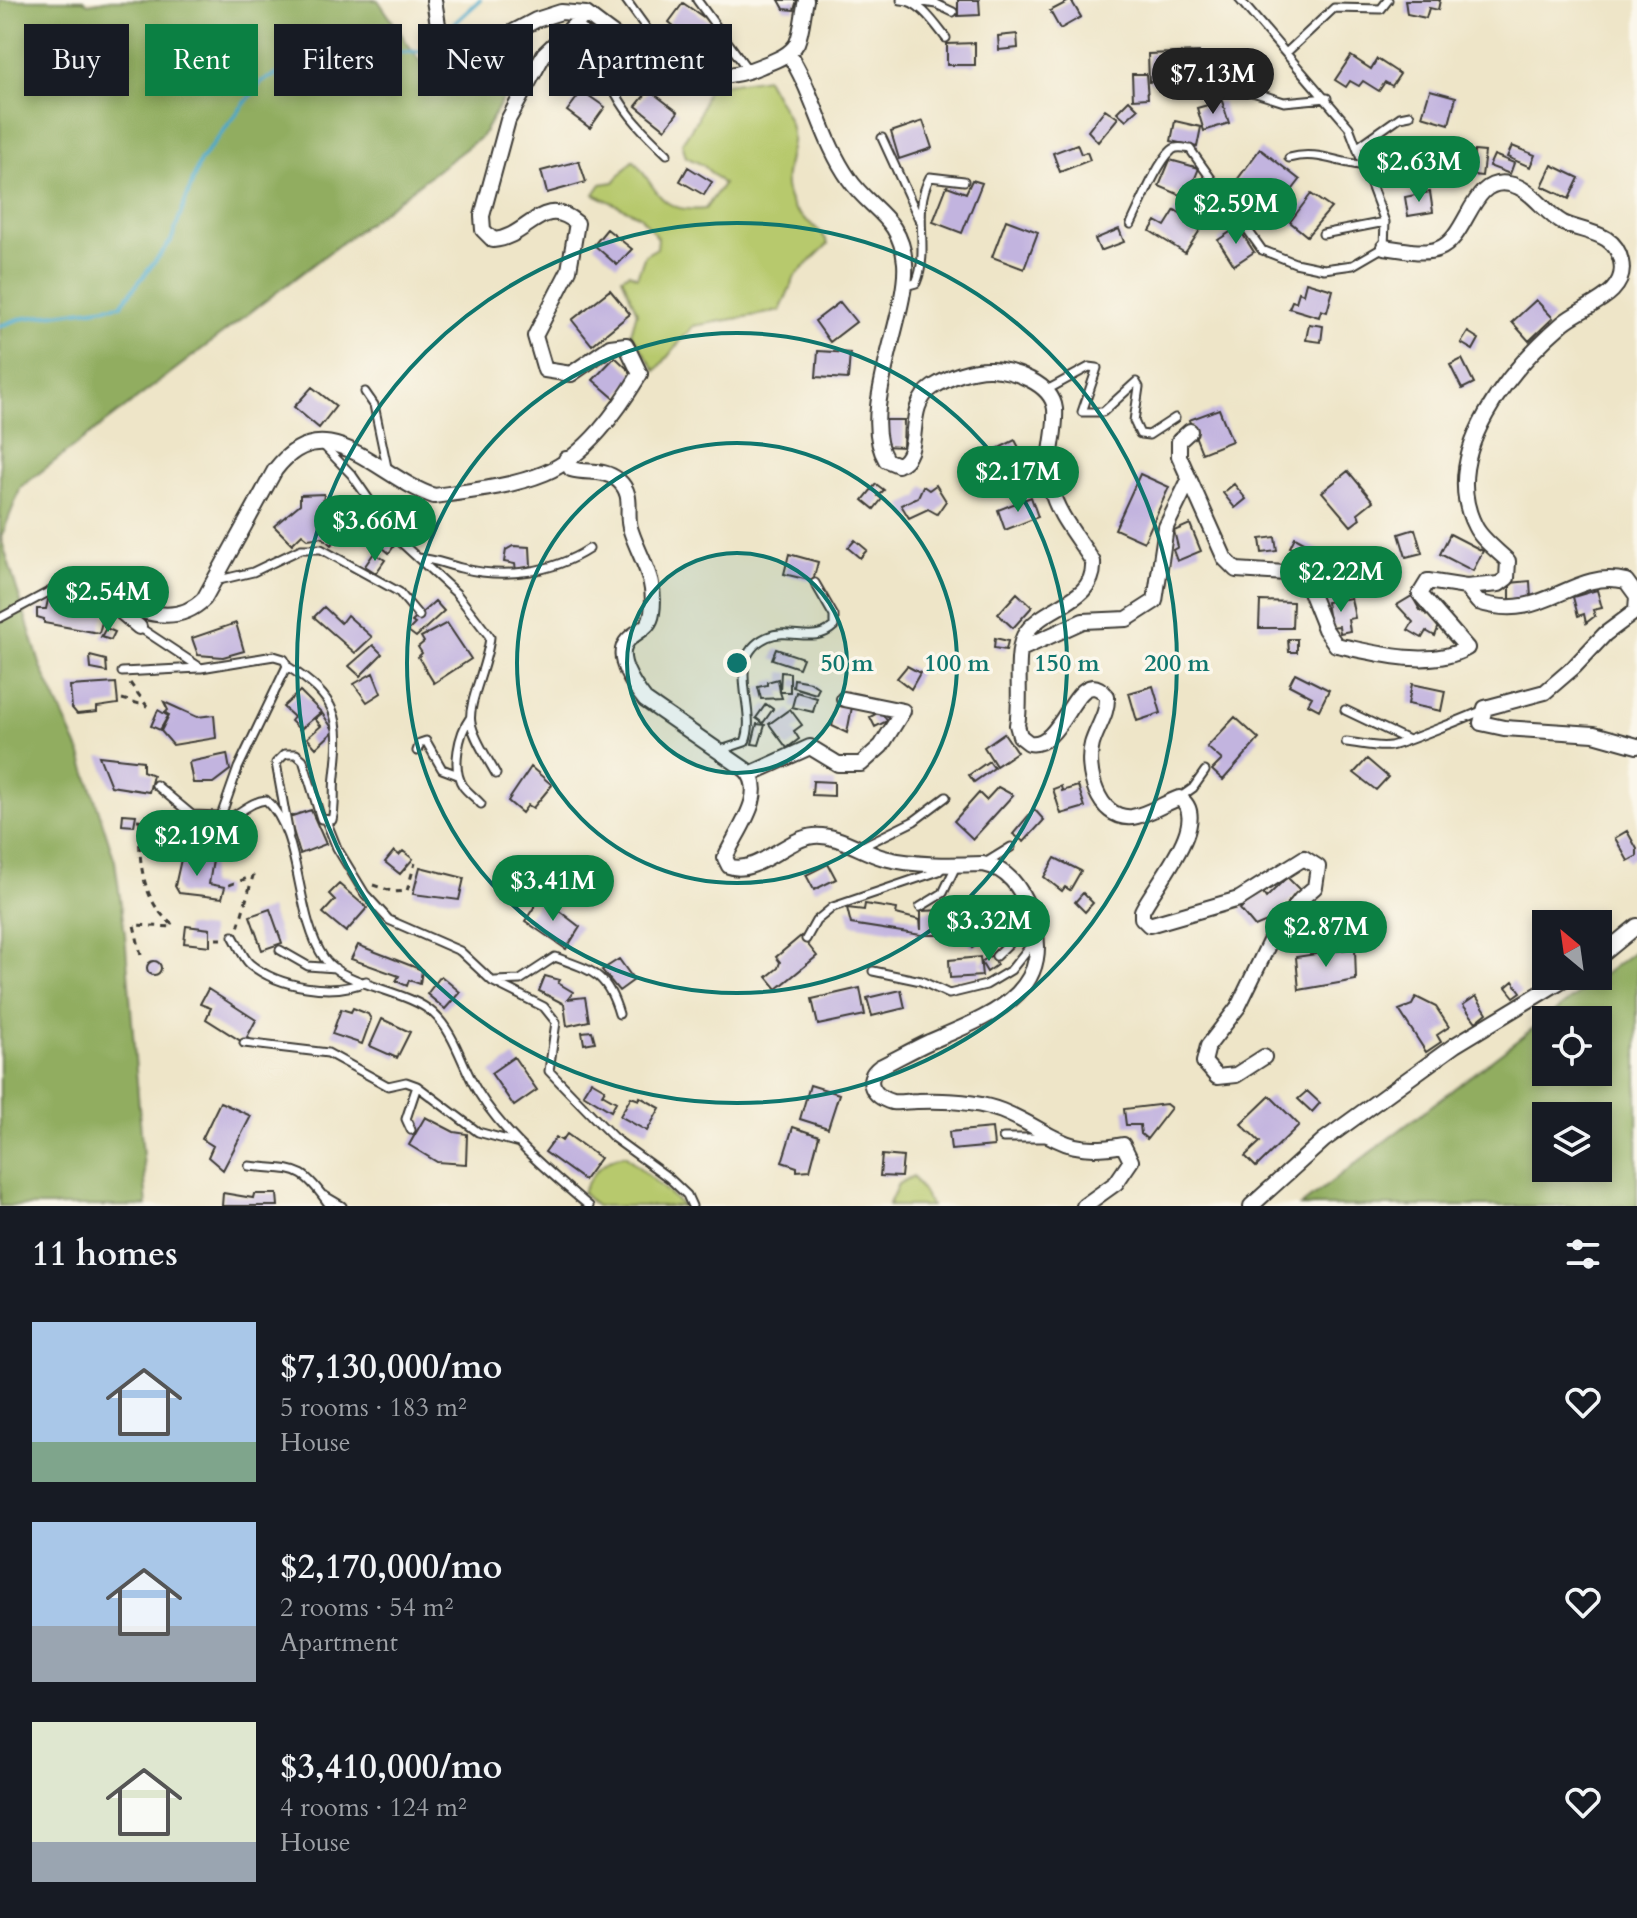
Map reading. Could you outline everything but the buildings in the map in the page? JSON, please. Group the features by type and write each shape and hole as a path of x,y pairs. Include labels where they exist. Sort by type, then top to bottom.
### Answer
{"street":[{"path":"434,0 442,35 453,47 476,46 561,12 589,24"},
{"path":"732,72 749,71 788,53 797,43 806,0"},
{"path":"106,599 172,617 195,607 281,462 303,444 338,443 389,474 434,496 518,481 547,472 566,459 618,410 640,374 626,345 610,347 571,374 545,370 535,336 569,270 577,223 565,213 548,212 504,240 493,240 483,230 482,216 508,120 544,54 581,19"},
{"path":"788,53 804,78 850,181 894,227 905,260 903,286 890,338 879,407 878,440 889,462 898,465 910,456 917,407 925,394 942,382 992,369 1031,380 1045,391 1055,405 1049,461 1053,497 1093,562 1094,570 1082,593 1042,615 1023,638 1017,725 1024,740 1035,745 1050,737 1081,691 1090,687 1100,689 1107,696 1108,707 1092,745 1089,770 1099,796 1120,815 1132,817 1179,798 1189,805 1191,814 1171,869 1142,911 1143,921 1149,925 1239,899 1304,858 1318,867 1315,887 1301,899 1272,937 1238,1007 1208,1046 1204,1062 1217,1077 1236,1075 1264,1057"},
{"path":"1190,431 1179,441 1179,456 1225,559 1236,570 1303,574 1325,629 1336,645 1379,654 1448,659 1467,648 1420,594 1428,581 1466,587 1499,584 1507,578 1508,561 1475,527 1466,496 1470,446 1488,405 1560,325 1598,304 1616,284 1622,262 1614,245 1595,231 1563,223 1525,191 1510,184 1494,184 1480,193 1454,239 1439,249 1426,252 1384,247"},
{"path":"566,459 571,469 602,471 618,480 628,493 629,528 647,562 652,611 647,627 629,638 623,649 634,687 645,700 750,774 755,797 725,858 729,866 737,868 755,863 794,840 815,835 838,838 857,849 896,861 983,864 999,868 1012,879 1032,920 1035,940 1029,976 1010,1003 992,1016 880,1067 872,1075 870,1085 875,1092 893,1102 956,1102 1001,1111 1050,1137 1084,1149 1123,1145 1131,1161 1116,1183 1084,1206"},
{"path":"1021,649 1083,621 1127,619 1155,601 1166,527 1189,480"},
{"path":"1466,587 1478,602 1516,608 1537,605 1607,576 1626,581 1637,596 1636,611 1605,634 1545,692 1485,708 1481,723 1504,728 1594,734 1637,746"},
{"path":"106,599 139,627"},
{"path":"750,774 810,747 838,764 861,764 881,746 903,711 844,699"},
{"path":"1612,947 1637,926"},
{"path":"1251,1206 1336,1131 1455,1045 1546,990"}],"lane":[{"path":"626,0 643,24"},
{"path":"697,0 749,71"},
{"path":"901,0 936,4 953,12"},
{"path":"908,0 946,38"},
{"path":"1131,224 1165,160 1172,150 1180,147 1190,149 1262,250 1295,263 1324,269 1361,262 1384,247 1385,222 1359,146 1349,127 1240,0"},
{"path":"1286,53 1334,8 1381,9 1388,0"},
{"path":"581,19 603,52 614,90 629,115 667,154"},
{"path":"1181,87 1218,81 1284,102 1327,98"},
{"path":"1359,146 1400,117 1410,115"},
{"path":"882,138 920,221"},
{"path":"1289,158 1310,152 1334,162 1366,166"},
{"path":"903,286 916,283 923,267 920,221 923,190 930,177 964,181"},
{"path":"1323,234 1385,222"},
{"path":"1045,391 1089,367 1097,368 1082,412 1103,412 1136,382 1139,387 1134,421 1140,434 1149,435 1175,418"},
{"path":"365,392 374,405 389,474"},
{"path":"320,443 352,475 395,537 456,593 490,637 488,660 472,701 471,723 496,774"},
{"path":"213,581 253,572 301,549 321,549 388,585 419,616"},
{"path":"418,558 434,559 487,574 564,566 589,549"},
{"path":"719,751 745,742 749,732 742,679 753,647 780,633 807,637 825,634 834,626 834,616 815,583"},
{"path":"0,618 56,588 106,599"},
{"path":"139,627 201,668"},
{"path":"122,672 201,668 274,656 284,659 287,666 318,685 335,711 340,734 334,812 332,820 327,823"},
{"path":"221,816 238,768 287,666"},
{"path":"1346,742 1389,747 1448,722 1471,719 1485,708"},
{"path":"1345,710 1408,740"},
{"path":"471,716 462,729 458,775 463,787 481,804"},
{"path":"417,751 420,743 426,741 442,769 458,775"},
{"path":"589,1206 496,1119 477,1091 449,1032 431,1012 326,962 311,932 290,841 276,763 285,754 296,754 303,760 321,819 327,823 355,877 389,920 460,951 492,981 544,1007 556,1022 549,1071 614,1138 669,1178 687,1195 692,1206"},
{"path":"1179,798 1193,788 1205,771"},
{"path":"156,785 192,815 221,816 225,820 266,800 273,806 290,841"},
{"path":"857,849 914,821 946,797"},
{"path":"983,864 1011,847"},
{"path":"920,907 943,893 951,863"},
{"path":"806,939 816,921 833,907 939,871 951,863"},
{"path":"996,956 1032,920"},
{"path":"233,936 249,963 299,987 349,990 366,981"},
{"path":"873,971 921,981 949,994 986,985 1011,970 1035,940"},
{"path":"280,950 308,966 335,968"},
{"path":"492,981 520,980 555,957 597,973 612,991 619,1014"},
{"path":"244,1043 328,1053 388,1086 406,1082 417,1086 478,1132 521,1144"},
{"path":"411,1130 406,1119 417,1086"},
{"path":"1003,1138 1050,1137"},
{"path":"249,1166 301,1171 311,1176 330,1206"},
{"path":"323,1195 342,1206"}],"path":[{"path":"122,672 147,706 122,699"},
{"path":"141,955 134,925 176,927 163,916 147,891 138,850 138,820 150,821 161,831"},
{"path":"355,877 383,890 407,891 415,863"},
{"path":"216,939 233,936 245,913 253,876 229,885"}],"green space":[{"path":"0,0 83,0 88,4 111,0 378,0 394,24 274,24 274,96 402,96 402,35 418,59 418,96 505,96 482,136 21,487 1,538 41,667 81,755 115,861 125,934 147,1206 0,1206"},
{"path":"766,78 787,117 792,134 786,179 788,195 794,209 825,237 828,244 795,276 780,311 693,326 656,371 631,333 637,312 622,277 629,273 637,277 645,255 657,248 658,238 640,216 594,194 601,184 614,182 633,160 668,203 689,209 705,209 723,184 703,165 686,157 682,143 698,118 705,96 732,96 732,83"},
{"path":"1637,949 1637,1206 1300,1206 1532,1029 1532,1086 1612,1086 1612,1006 1562,1006 1583,990 1612,990 1612,968"},
{"path":"625,1155 683,1206 596,1206 582,1192 599,1168"},
{"path":"913,1176 931,1206 888,1206 898,1184"}],"waterway":[{"path":"454,24 480,0"},
{"path":"0,326 19,319 121,305 171,241 200,161 262,81 315,58 418,51"}]}
